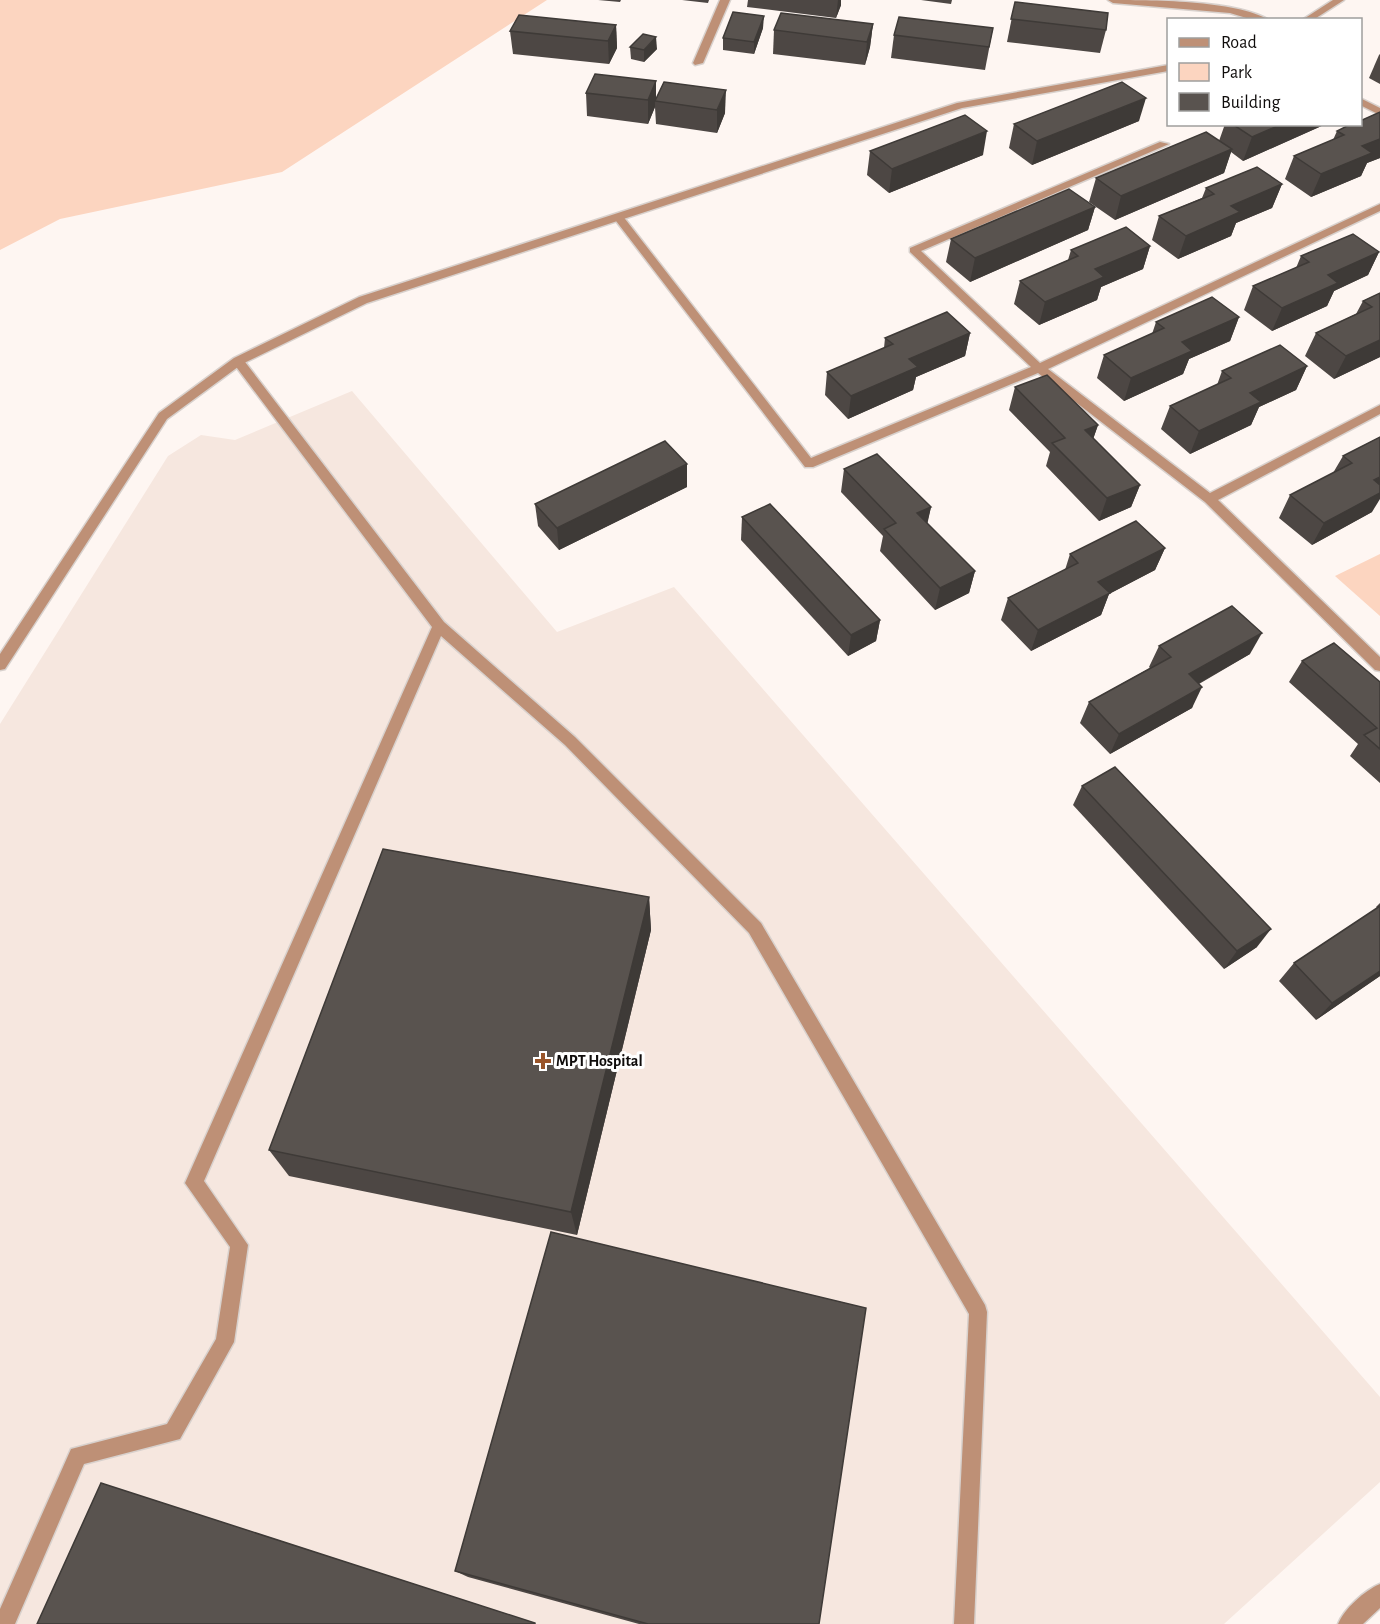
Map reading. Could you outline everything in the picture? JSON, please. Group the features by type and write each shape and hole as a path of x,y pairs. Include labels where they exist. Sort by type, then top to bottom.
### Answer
{"street":[{"path":"698,63 725,0"},
{"path":"1113,0 1231,10 1258,18"},
{"path":"1309,18 1339,0"},
{"path":"0,665 163,416 238,361 363,300 960,105 1167,68"},
{"path":"1362,102 1380,112"},
{"path":"1164,144 914,250 1039,368 1209,499 1380,666"},
{"path":"618,216 809,465 1039,368 1380,207"},
{"path":"238,361 439,626 570,741 755,928 978,1312 964,1624"},
{"path":"1209,499 1380,410"},
{"path":"4,1624 78,1456 173,1432 225,1342 239,1245 194,1183 439,626"},
{"path":"1348,1624 1380,1594"}],"shaded area":[{"name":"MPT Hospital","path":"352,391 557,632 674,587 1380,1397 1380,1482 1224,1624 0,1624 0,724 168,456 201,435 235,440"}],"green space":[{"path":"0,0 547,0 282,172 60,219 0,250"},
{"path":"1380,554 1380,616 1335,576"}],"building":[{"path":"1015,2 1108,13 1106,30 1011,19"},
{"path":"733,12 764,16 754,42 723,38"},
{"path":"781,13 873,24 867,42 774,30"},
{"path":"519,15 616,25 608,41 510,31"},
{"path":"899,17 993,28 989,47 894,35"},
{"path":"643,34 656,37 644,50 630,47"},
{"path":"595,74 656,81 648,100 586,93"},
{"path":"664,82 726,90 717,110 655,101"},
{"path":"1122,82 1146,98 1037,141 1014,124"},
{"path":"1380,112 1380,139 1362,146 1372,153 1321,174 1294,156 1344,135 1337,131 1347,126 1362,126 1362,120"},
{"path":"965,115 987,131 892,169 870,151"},
{"path":"1235,126 1277,126 1252,137"},
{"path":"1206,132 1232,149 1121,196 1096,178"},
{"path":"1257,167 1282,184 1231,206 1240,212 1186,236 1159,216 1214,194 1206,188"},
{"path":"1069,189 1095,207 975,258 951,239"},
{"path":"1126,227 1150,246 1095,269 1104,277 1045,302 1020,281 1078,256 1071,250"},
{"path":"1353,234 1379,252 1328,275 1338,283 1282,308 1253,286 1309,262 1301,256"},
{"path":"1380,293 1380,340 1346,356 1316,333 1372,307 1363,301"},
{"path":"1212,297 1239,317 1182,342 1192,351 1131,378 1104,355 1164,328 1156,322"},
{"path":"947,312 970,333 909,359 918,367 851,396 827,372 893,344 885,338"},
{"path":"1280,345 1307,366 1250,393 1261,402 1199,431 1170,406 1231,378 1222,371"},
{"path":"1047,375 1098,425 1085,430 1140,485 1107,498 1052,443 1065,438 1015,387"},
{"path":"1380,437 1380,477 1374,480 1380,485 1380,493 1324,523 1290,495 1352,463 1343,456"},
{"path":"665,441 687,464 557,528 535,504"},
{"path":"877,454 931,507 917,513 975,571 940,588 884,529 896,523 844,469"},
{"path":"770,504 880,620 851,635 742,517"},
{"path":"1136,521 1165,548 1098,582 1110,593 1038,630 1008,598 1078,563 1070,554"},
{"path":"1232,606 1262,633 1189,674 1202,687 1119,734 1089,702 1171,657 1159,646"},
{"path":"1334,643 1380,682 1380,749 1364,735 1377,728 1302,661"},
{"path":"1115,767 1271,929 1237,951 1082,786"},
{"path":"383,849 649,897 571,1212 269,1150"},
{"path":"1380,906 1380,971 1332,1003 1294,963"},
{"path":"551,1232 866,1308 819,1624 648,1624 455,1571"},
{"path":"101,1483 535,1623 535,1624 37,1624"}],"place":[{"name":"MPT Hospital","path":"543,1061"}]}
